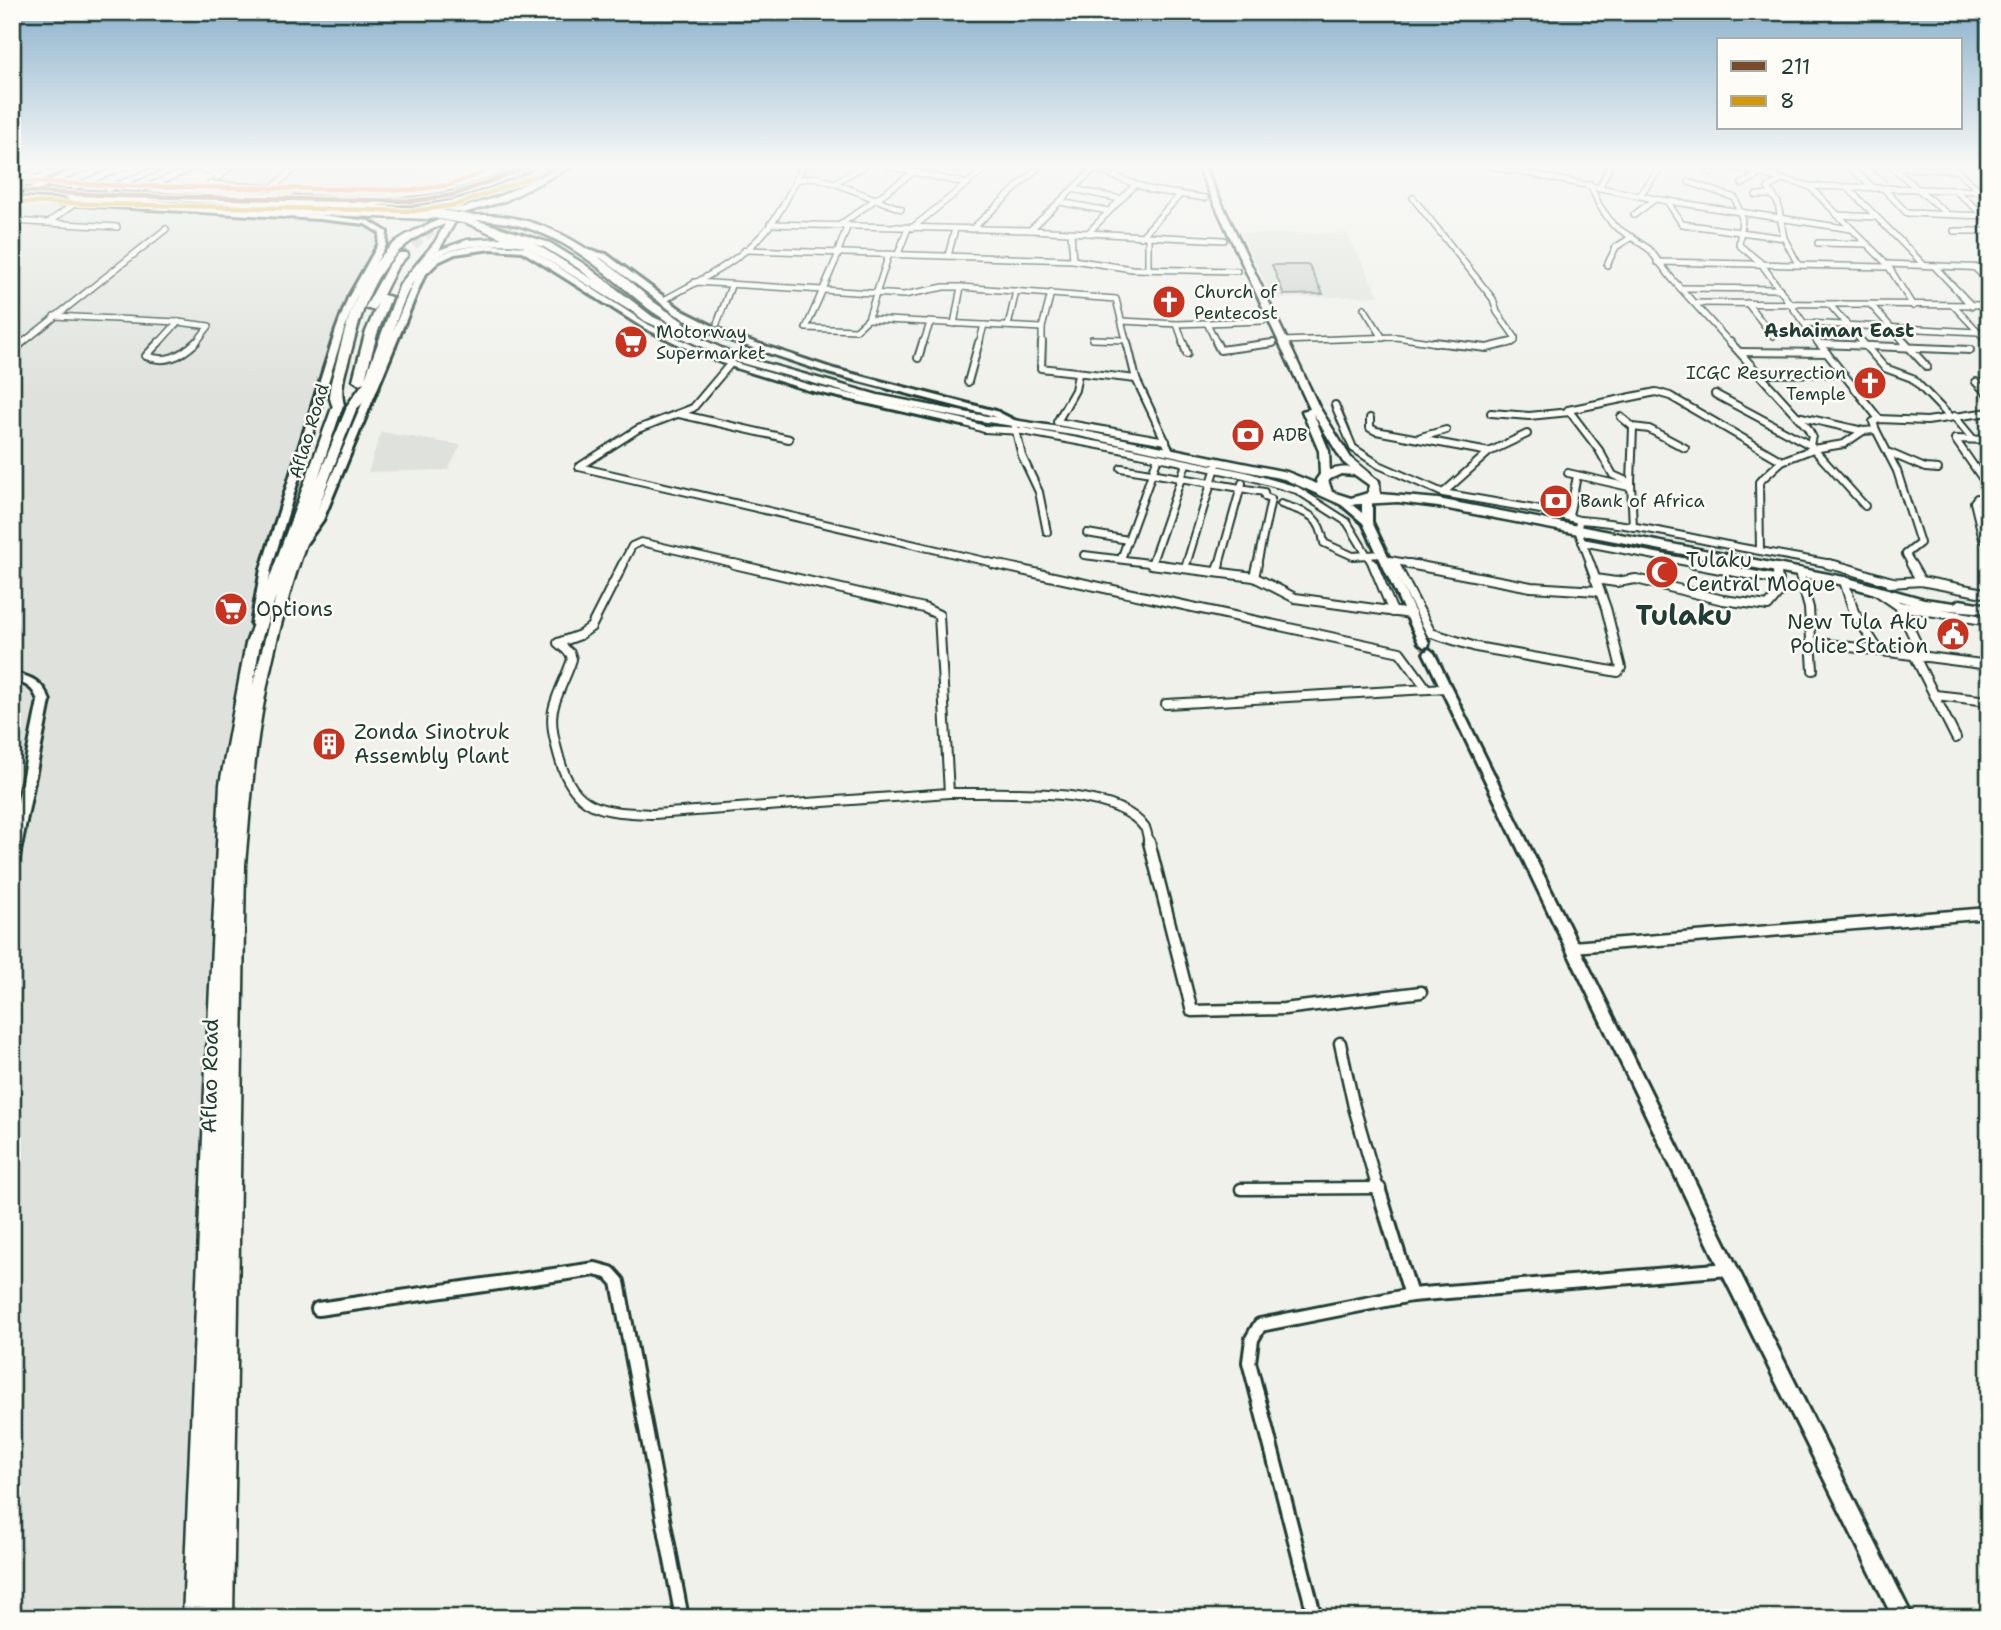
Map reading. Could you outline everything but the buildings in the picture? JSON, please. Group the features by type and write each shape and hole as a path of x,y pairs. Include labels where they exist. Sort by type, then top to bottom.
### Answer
{"highway":[{"path":"389,254 395,242"},
{"path":"338,405 335,395 337,382 361,296 376,269 402,242"},
{"path":"352,407 363,392 405,285 439,242"},
{"path":"417,267 435,254 467,243 481,242"},
{"path":"503,242 531,246"},
{"path":"521,242 698,343 788,375 889,400 995,419"},
{"path":"546,242 565,249 613,287 686,330 732,349 814,374 1015,426 1146,447 1168,446 1217,465 1287,476 1325,476 1339,470 1370,478 1414,499"},
{"path":"566,242 586,252 686,330"},
{"name":"Aflao Road","path":"196,1618 228,784 253,643 373,299 393,266 418,245 388,293 371,334 352,407 317,496 261,681 248,748 237,865 220,1618"},
{"path":"613,287 633,308"},
{"path":"1287,476 1342,501 1414,499 1580,531 1778,574 1800,572 1883,586 1908,599 1973,612 1989,609"},
{"path":"1325,476 1321,484 1326,493"},
{"path":"1369,499 1377,488 1370,478"}],"main road":[{"path":"1228,243 1237,271 1263,321 1335,443 1353,466 1370,478"},
{"path":"1228,243 1277,342 1314,426 1324,451 1325,476"}],"street":[{"path":"12,351 149,242"},
{"name":"Aflao Road","path":"253,643 266,569 340,330 352,298 383,242"},
{"path":"662,301 715,272 752,242"},
{"path":"842,242 806,328 856,330 868,319 889,254"},
{"path":"898,254 904,242"},
{"path":"948,256 952,242"},
{"path":"1072,242 1073,260"},
{"path":"1145,242 1148,268"},
{"path":"1215,242 1228,243"},
{"path":"1207,323 1220,350 1277,342 1401,337 1462,347 1501,346 1515,341 1516,337 1497,312 1490,295 1448,242"},
{"path":"1607,265 1616,247 1624,242"},
{"path":"1639,242 1761,374 1810,432 1811,447"},
{"path":"1739,242 1739,245 1760,262 1840,373 1879,419"},
{"path":"1787,242 1798,264"},
{"path":"1901,242 1924,265"},
{"path":"1818,243 1867,244 1887,265 1913,306"},
{"name":"Aflao Road","path":"302,543 318,520 420,276 435,259 448,254 510,246 542,259 664,336 730,363"},
{"path":"745,250 1073,260 1089,264 1148,268 1237,271"},
{"path":"586,252 603,256 662,301 726,336 771,352 993,413 1015,426 1022,456 1039,492 1047,532"},
{"path":"1657,262 1989,268"},
{"path":"1934,266 1972,306"},
{"path":"1975,268 1989,282"},
{"path":"695,282 904,295 944,287 961,287 1116,299 1136,379 1168,446"},
{"path":"718,324 731,286"},
{"path":"954,324 961,287"},
{"path":"1680,288 1780,289"},
{"path":"1008,326 1016,291"},
{"path":"1051,293 1042,328 1041,368 1136,379"},
{"path":"1695,303 1989,305"},
{"path":"1747,303 1773,336"},
{"path":"1830,305 1885,368 1912,378 1973,439"},
{"path":"1871,305 1927,367"},
{"path":"1954,306 1989,343"},
{"path":"1364,308 1383,338"},
{"path":"54,316 178,322 209,326 184,353 158,360 146,356 178,322"},
{"path":"868,319 1042,328"},
{"path":"1122,321 1177,324 1263,321"},
{"path":"918,358 930,323"},
{"path":"1805,323 1978,332"},
{"path":"1177,324 1187,354"},
{"path":"968,382 984,325"},
{"path":"1092,339 1126,340"},
{"path":"1821,344 1970,350"},
{"path":"1740,352 1827,353"},
{"path":"1393,612 1368,555 1340,516 1297,489 1217,465 1186,464 1015,426 984,429 877,404 730,363 697,404 679,414 638,429 579,467 883,540 1400,652 1427,689"},
{"path":"1761,374 1840,373"},
{"path":"1078,374 1075,390 1056,419 1057,422 1168,446"},
{"path":"1976,382 1989,395"},
{"path":"1491,413 1529,416 1656,392 1670,396 1782,461"},
{"path":"1715,394 1811,447 1865,506"},
{"path":"1335,405 1351,445"},
{"path":"1568,410 1599,450 1613,475 1631,485"},
{"path":"1921,582 1906,554 1920,543 1913,529 1906,494 1890,453 1872,422 1879,419 1927,421 1989,412"},
{"path":"679,414 789,439"},
{"path":"1794,416 1863,431 1876,430"},
{"path":"1621,417 1633,428 1649,429 1685,448"},
{"path":"1370,418 1370,428 1376,431 1489,452"},
{"path":"1633,428 1633,527"},
{"path":"1419,437 1446,430"},
{"path":"1760,551 1759,482 1782,461 1811,447 1844,444 1863,431"},
{"path":"1443,493 1489,452 1527,435"},
{"path":"1989,440 1955,439 1989,488"},
{"path":"1335,443 1351,445 1379,465 1443,493 1569,516 1580,531 1598,591 1606,608 1621,668 1618,672 1476,647 1436,636 1426,628 1367,522 1342,501"},
{"path":"1890,453 1925,468 1938,469"},
{"path":"1121,559 1158,457"},
{"path":"1152,562 1186,464"},
{"path":"1186,566 1217,465"},
{"path":"1121,468 1264,492 1265,497 1271,499 1254,577"},
{"path":"1568,473 1631,485"},
{"path":"1217,571 1245,475"},
{"path":"1569,516 1577,476"},
{"path":"1983,539 1974,502 1977,498 1989,498"},
{"path":"1367,522 1369,499"},
{"path":"1281,504 1303,511 1315,519 1322,526 1324,544 1349,555 1387,558 1531,587 1598,591"},
{"path":"1580,531 1615,522 1851,568 1869,577 1883,586 1899,606 1935,695 1956,738"},
{"path":"1087,533 1128,540"},
{"path":"949,793 939,614 933,610 641,542 632,546 591,627 558,643 570,653 572,659 557,698 552,720 562,775 573,795 584,804 600,811 654,814 949,793 1060,795 1105,804 1132,815 1145,828 1192,1011 1284,1009 1421,992"},
{"path":"1084,555 1186,566 1254,577 1267,581 1281,592 1295,598 1410,614"},
{"path":"1387,558 1426,648 1729,1269 1903,1618"},
{"path":"1800,572 1809,608 1813,670"},
{"path":"1595,579 1616,582 1636,579 1768,606 1778,598 1778,574"},
{"path":"1844,581 1854,612 1879,651"},
{"path":"1883,586 1921,582 1989,594"},
{"path":"1899,606 1973,612 1989,621"},
{"path":"1812,642 1989,665"},
{"path":"12,677 35,683 41,690 44,701 12,862"},
{"path":"1166,704 1446,688"},
{"path":"1935,695 1985,701 1989,712"},
{"path":"1573,947 1989,913"},
{"path":"1340,1043 1350,1099 1380,1188 1411,1295"},
{"path":"1241,1189 1380,1188"},
{"path":"318,1309 594,1269 610,1273 618,1282 682,1618"},
{"path":"1315,1618 1249,1362 1252,1339 1260,1325 1411,1295 1729,1269"}],"shaded area":[{"path":"12,242 377,242 341,314 266,559 254,607 222,793 211,947 185,1618 12,1618"},
{"path":"1245,242 1352,242 1379,296 1273,298"},
{"path":"1272,265 1309,265 1323,294 1284,295"},
{"path":"381,432 461,445 448,470 368,472"}],"tunnel":[{"path":"413,245 417,242"}],"place":[{"name":"Church of Pentecost","path":"1169,302"},
{"name":"Motorway Supermarket","path":"631,342"},
{"name":"ICGC Resurrection Temple","path":"1870,383"},
{"name":"ADB","path":"1248,435"},
{"name":"Bank of Africa","path":"1556,501"},
{"name":"Tulaku Central Moque","path":"1662,572"},
{"name":"Options","path":"231,609"},
{"name":"New Tula Aku Police Station","path":"1953,634"},
{"name":"Zonda Sinotruk Assembly Plant","path":"329,744"}],"district":[{"name":"Ashaiman East","path":"1839,330"},
{"name":"Tulaku","path":"1684,615"}]}
